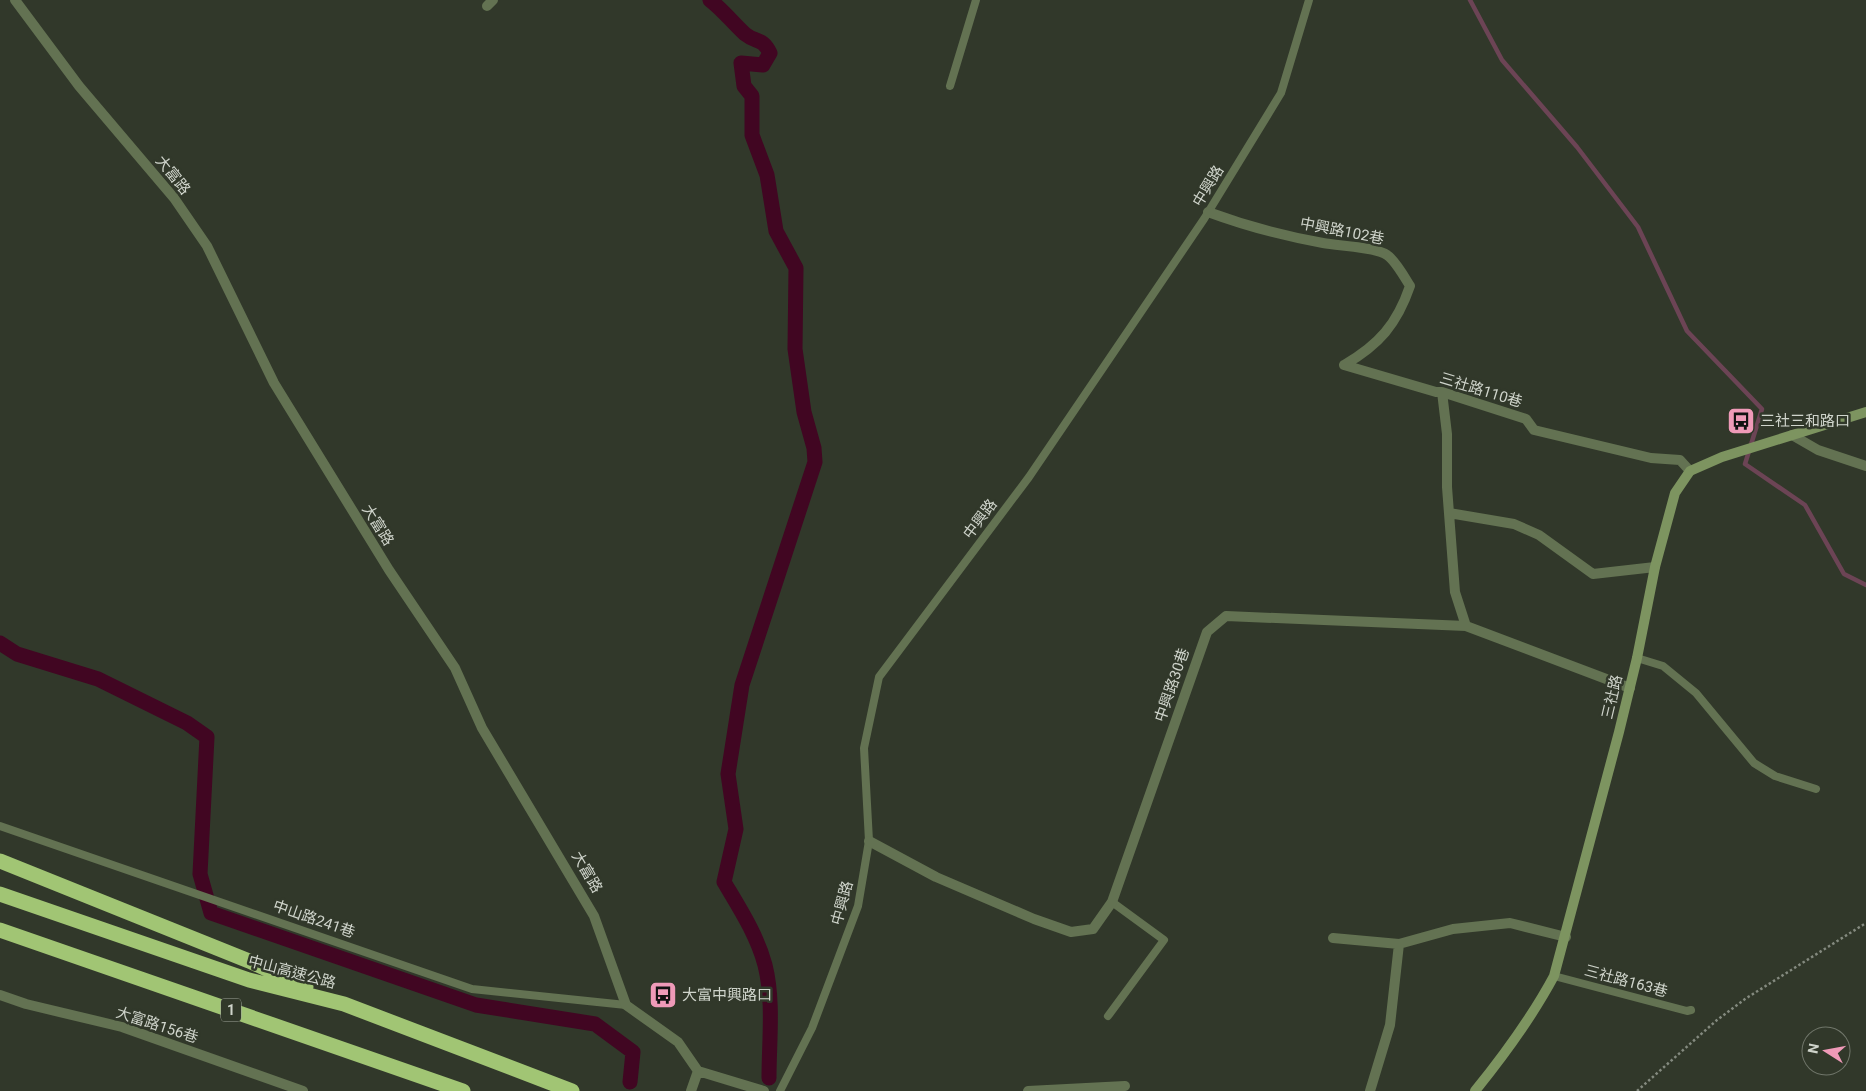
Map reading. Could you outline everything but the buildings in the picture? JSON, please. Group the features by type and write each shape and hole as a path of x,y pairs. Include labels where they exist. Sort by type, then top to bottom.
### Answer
{"highway":[{"path":"0,861 248,961 344,1004"},
{"name":"中山高速公路","path":"0,894 249,980 344,1004 572,1091"},
{"name":"1","path":"0,930 463,1091"}],"street":[{"name":"大富路","path":"14,0 79,86 174,198 207,246 274,383 389,570 456,668 482,728 568,868 594,916 626,1005"},
{"name":"中興路102巷","path":"1208,212 1243,225 1273,233 1379,251 1388,255 1410,286 1403,306 1390,326 1366,352 1344,365"},
{"name":"三社路110巷","path":"1344,365 1436,392 1442,392 1526,419 1534,430 1651,458 1680,460 1690,471"},
{"path":"1442,392 1447,434 1447,487 1455,592 1466,626"},
{"path":"1690,471 1722,456 1866,412"},
{"path":"1792,435 1818,450 1866,466"},
{"name":"三社路","path":"1475,1091 1538,1006 1554,976 1566,937 1630,688 1654,567 1676,493 1690,471"},
{"path":"1449,513 1514,524 1539,535 1592,574 1654,567"},
{"name":"中興路30巷","path":"869,840 936,877 1034,918 1071,932 1093,929 1112,902 1207,632 1226,616 1466,626 1630,688"},
{"path":"1333,938 1399,944 1453,929 1510,923 1566,937"},
{"path":"1370,1091 1390,1025 1399,944"},
{"name":"大富路156巷","path":"0,995 26,1004 122,1027 303,1091"},
{"path":"626,1005 678,1042 698,1072 764,1091"},
{"path":"691,1091 698,1072"},
{"path":"1028,1091 1125,1086"}],"lane":[{"path":"950,86 976,0"},
{"name":"中興路","path":"780,1091 812,1028 858,906 869,840 864,748 879,677 1029,477 1208,212 1281,93 1308,0"},
{"path":"1637,658 1663,666 1696,693 1754,763 1775,776 1816,789"},
{"name":"中山路241巷","path":"0,826 472,989 626,1005"},
{"path":"1108,1016 1164,940 1112,902"},
{"name":"三社路163巷","path":"1554,976 1687,1011 1691,1010"}],"path":[{"path":"1637,1091 1717,1020 1866,923"}],"waterway":[{"path":"710,0 745,34 761,42 770,53 763,65 741,63 744,86 752,96 752,135 767,175 776,231 796,268 795,349 804,412 814,448 815,462 742,685 728,774 736,829 724,882 753,933 765,965 770,1007 769,1078"},
{"path":"1470,0 1502,60 1577,147 1638,227 1687,331 1762,409 1745,464 1805,505 1844,574 1866,585"},
{"path":"0,643 17,654 98,679 187,723 207,737 200,874 211,913 476,1005 595,1024 633,1052 630,1082"}],"place":[{"name":"三社三和路口","path":"1741,421"},
{"name":"大富中興路口","path":"663,995"}]}
